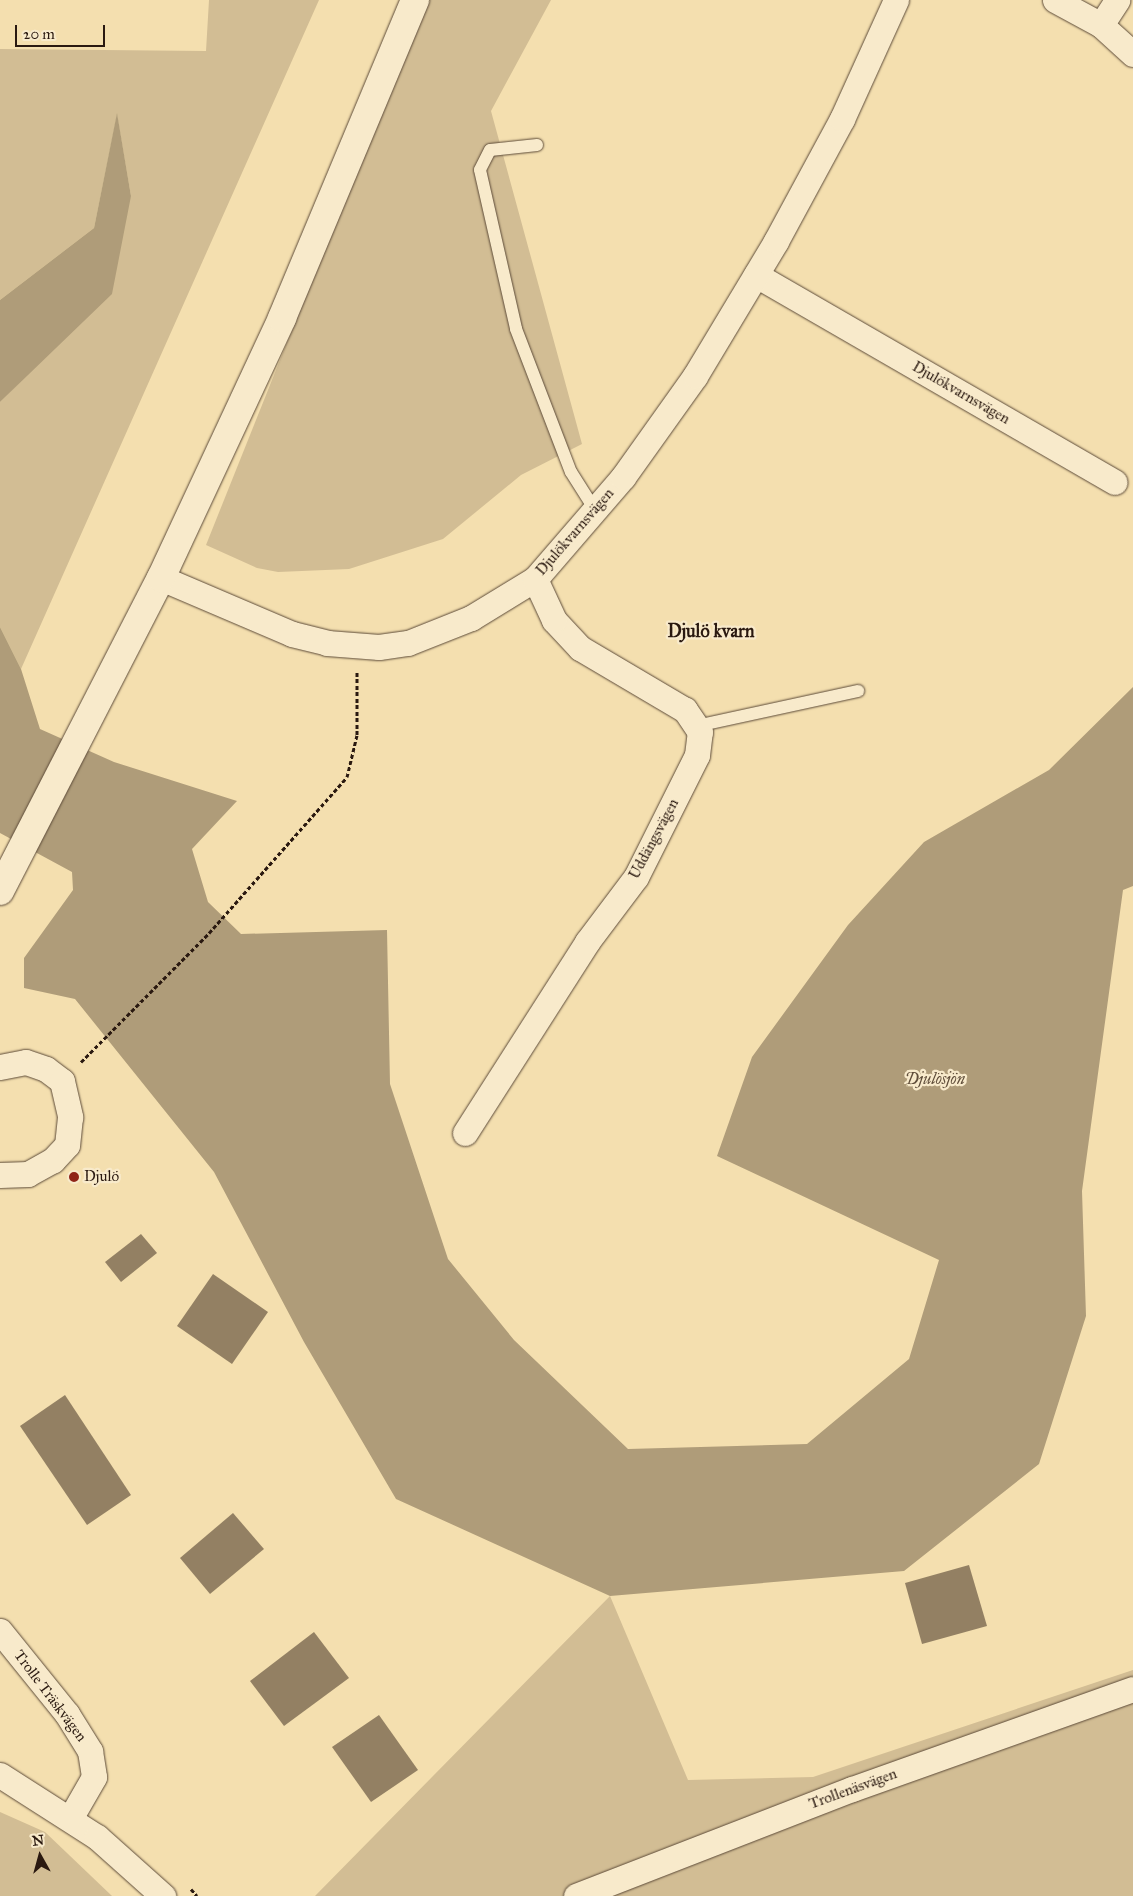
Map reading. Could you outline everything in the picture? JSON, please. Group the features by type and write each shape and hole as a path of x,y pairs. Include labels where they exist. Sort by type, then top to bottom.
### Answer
{"main road":[{"path":"0,891 161,578 282,318 415,0"}],"street":[{"name":"Djulökvarnsvägen","path":"161,578 292,634 357,646 408,643 471,618 536,579 596,510 694,376 756,275 842,119 896,0"},
{"path":"1055,0 1101,24 1133,54"},
{"path":"1101,24 1117,0"},
{"name":"Djulökvarnsvägen","path":"756,275 1114,482"},
{"path":"536,579 554,620 580,648 685,710 696,726"},
{"name":"Uddängsvägen","path":"465,1133 587,942 636,877 698,755 700,732 696,726"},
{"path":"0,1067 26,1062 62,1081 70,1117 67,1145 53,1160 28,1174 0,1175"},
{"name":"Trolle Träskvägen","path":"0,1631 67,1714 90,1751 94,1777 71,1818"},
{"name":"Trollenäsvägen","path":"576,1896 852,1789 1133,1689"},
{"path":"0,1776 71,1818 163,1896"}],"lane":[{"path":"537,145 490,150 480,170 516,329 567,463 596,510"},
{"path":"696,726 858,691"}],"path":[{"path":"62,1081 251,886 347,777 357,735 357,646"}],"shaded area":[{"path":"209,0 319,0 21,669 0,627 0,402 39,363 131,196 117,115 94,228 0,300 0,49 206,51"},
{"path":"424,0 551,0 491,111 582,444 521,475 443,539 349,569 278,572 257,568 206,545"},
{"path":"610,1596 688,1780 813,1777 1133,1670 1133,1896 315,1896"},
{"path":"0,1812 45,1832 112,1896 0,1896"}],"water":[{"path":"117,113 131,196 112,294 0,402 0,300 94,228"},
{"name":"Djulösjön","path":"0,627 21,669 40,729 114,762 237,801 192,849 208,902 241,934 387,930 390,1084 448,1259 514,1340 628,1449 807,1444 909,1359 939,1260 717,1156 752,1057 848,925 924,842 1049,770 1133,687 1133,886 1123,890 1082,1191 1086,1316 1039,1464 904,1571 610,1596 396,1499 304,1342 214,1172 75,999 24,988 24,958 73,890 72,872 0,833"}],"building":[{"path":"141,1234 157,1253 121,1282 105,1262"},
{"path":"213,1274 268,1312 232,1364 177,1326"},
{"path":"65,1395 131,1495 87,1525 20,1426"},
{"path":"233,1513 264,1549 210,1594 180,1558"},
{"path":"969,1565 987,1626 922,1644 905,1583"},
{"path":"314,1632 349,1678 284,1726 250,1681"},
{"path":"379,1715 418,1770 371,1802 332,1747"}],"place":[{"name":"Djulö","path":"74,1177"}],"district":[{"name":"Djulö kvarn","path":"711,631"}]}
